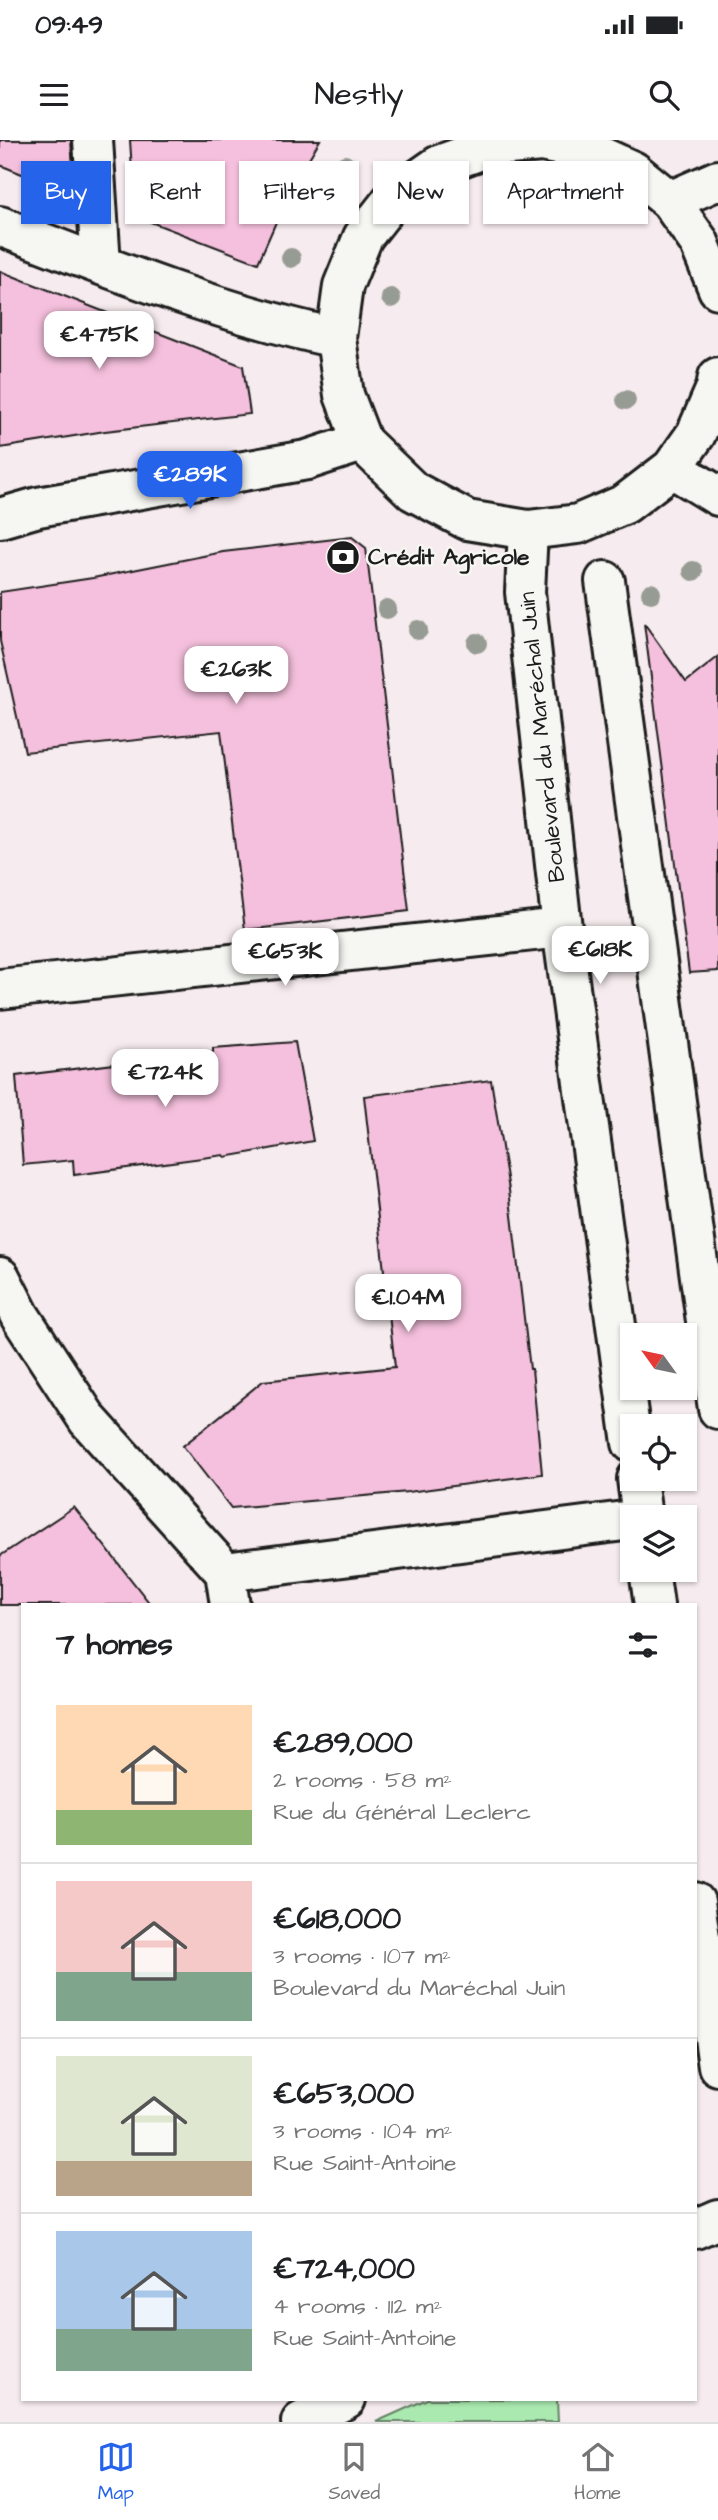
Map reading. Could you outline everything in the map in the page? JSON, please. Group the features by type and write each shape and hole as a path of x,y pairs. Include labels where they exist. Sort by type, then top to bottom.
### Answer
{"street":[{"path":"93,140 101,265"},
{"path":"718,289 699,242 670,201 633,171 589,151 541,141 489,147 439,165 396,195 363,237 343,286 336,338 344,395 362,442 412,491 467,520 528,530 578,524 625,504 672,468 696,434 716,388 718,376"},
{"path":"670,201 718,180"},
{"path":"0,226 101,265 275,325 336,338"},
{"path":"0,518 38,507 307,460 362,442"},
{"path":"672,468 718,496"},
{"name":"Boulevard du Maréchal Juin","path":"528,530 525,592 562,928 628,1414"},
{"path":"605,581 718,1409"},
{"path":"0,989 562,928"},
{"path":"0,1277 20,1317 88,1420 227,1588 620,1522"},
{"path":"651,1582 654,1603"},
{"path":"697,1934 700,1983 718,2066"},
{"path":"697,2228 718,2220"},
{"path":"300,2422 342,2401"}],"green space":[{"path":"423,2401 557,2401 558,2422 376,2422"}],"building":[{"path":"0,140 71,140 72,161 21,161 21,174 0,165"},
{"path":"130,140 320,140 307,161 239,161 239,224 275,224 258,263 156,224 225,224 225,161 131,161"},
{"path":"0,271 243,366 250,414 105,431 0,448"},
{"path":"352,537 366,548 409,911 245,930 221,731 25,752 0,641 0,592 93,578 223,552"},
{"path":"644,623 686,682 718,657 718,971 689,973"},
{"path":"295,1042 313,1141 225,1157 224,1155 74,1175 73,1160 23,1165 16,1076 213,1052 213,1048"},
{"path":"491,1080 509,1190 532,1369 542,1474 408,1492 231,1508 183,1446 263,1381 395,1367 364,1096"},
{"path":"74,1507 149,1603 0,1605 0,1556"}],"place":[{"name":"Crédit Agricole","path":"343,557"}]}
